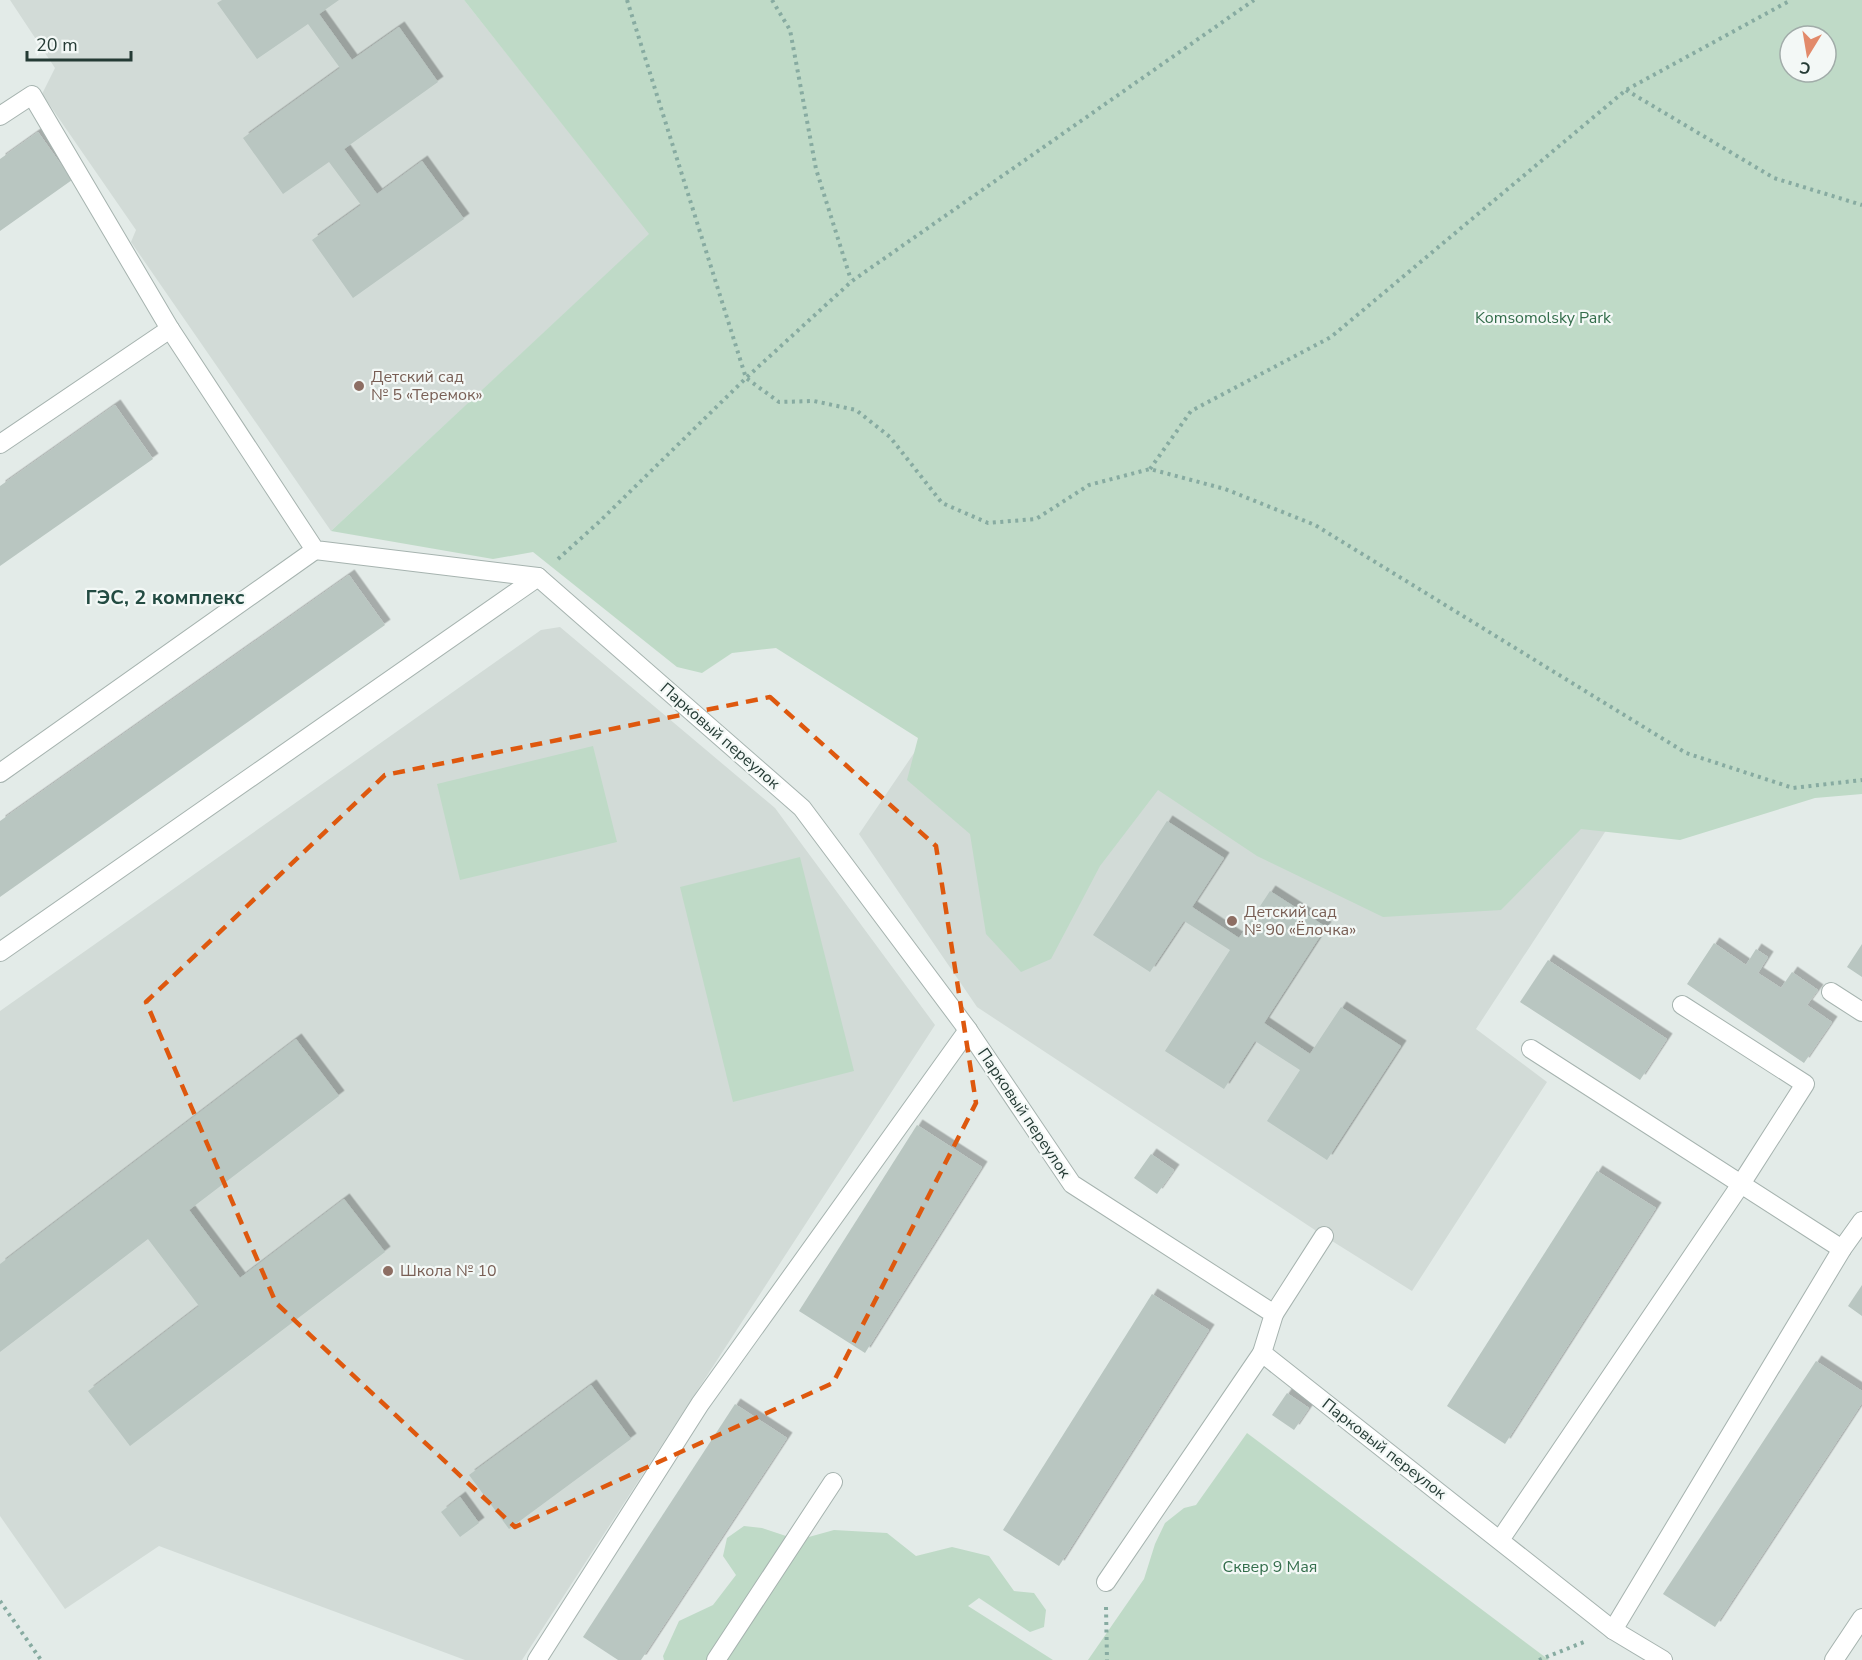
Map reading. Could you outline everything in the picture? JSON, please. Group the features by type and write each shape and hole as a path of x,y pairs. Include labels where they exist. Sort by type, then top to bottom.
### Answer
{"lane":[{"path":"0,116 32,95 170,329 315,550"},
{"path":"0,444 170,329"},
{"path":"0,773 315,550 538,577"},
{"path":"0,952 538,577"},
{"name":"Парковый переулок","path":"538,577 802,807 968,1030 1072,1184 1274,1314"},
{"path":"1831,992 1862,1012"},
{"path":"1500,1540 1741,1184 1805,1084 1682,1005"},
{"path":"537,1660 700,1404 968,1030"},
{"path":"1531,1049 1842,1249"},
{"path":"1613,1630 1842,1249 1862,1221"},
{"path":"1106,1582 1262,1353 1274,1314 1324,1236"},
{"name":"Парковый переулок","path":"1262,1353 1613,1630 1663,1660"},
{"path":"716,1660 833,1482"},
{"path":"1834,1660 1862,1618"}],"path":[{"path":"627,0 746,378 779,402 814,400 856,410 890,436 942,503 988,523 1036,519 1089,485 1150,469 1225,489 1315,525 1686,753 1793,788 1862,780"},
{"path":"772,0 790,30 816,169 852,281"},
{"path":"538,577 599,522 746,378 852,281 1254,0"},
{"path":"1150,469 1191,411 1331,337 1626,90 1791,0"},
{"path":"1626,90 1774,178 1862,205"},
{"path":"1106,1582 1107,1660"},
{"path":"0,1600 41,1660"},
{"path":"1539,1660 1613,1630"}],"highlighted area":[{"path":"770,697 936,846 976,1103 833,1383 515,1527 276,1303 146,1002 385,775"}],"shaded area":[{"name":"Детский сад № 5 «Теремок»","path":"10,0 464,0 650,234 331,531 131,242 136,230 42,94 55,68"},
{"name":"Детский сад № 90 «Ёлочка»","path":"1084,503 1639,780 1476,1029 1547,1082 1412,1291 1324,1236 977,1007 859,834"},
{"name":"Школа № 10","path":"560,627 775,808 935,1025 522,1660 465,1660 159,1546 65,1609 0,1516 0,1011 541,630"}],"green space":[{"name":"Komsomolsky Park","path":"464,0 1862,0 1862,794 1815,798 1680,840 1581,829 1501,910 1383,917 1257,856 1158,790 1100,866 1051,959 1021,972 986,934 970,834 907,780 918,738 776,648 732,653 702,673 677,667 533,552 493,559 331,531 649,234"},
{"path":"593,746 617,842 460,880 437,784"},
{"path":"800,857 854,1071 733,1102 680,887"},
{"name":"Сквер 9 Мая","path":"1247,1433 1549,1660 1088,1660 1144,1579 1155,1544 1165,1523 1184,1508 1196,1505"},
{"path":"744,1526 762,1528 798,1540 834,1530 887,1533 916,1556 952,1547 989,1556 1014,1591 1034,1593 1046,1610 1044,1627 1030,1632 979,1598 968,1606 1053,1660 664,1660 663,1656 679,1621 713,1605 736,1575 723,1556 727,1538"}],"building":[{"path":"222,0 339,0 319,14 352,60 399,27 438,82 344,149 377,194 422,161 464,219 353,298 312,240 361,205 329,162 283,194 243,138 340,68 308,24 257,59 217,3"},
{"path":"38,132 72,180 0,231 0,159"},
{"path":"115,405 153,459 0,566 0,486"},
{"path":"349,575 385,625 0,897 0,821"},
{"path":"1167,821 1224,858 1192,907 1239,938 1270,891 1326,927 1264,1023 1310,1054 1341,1007 1401,1046 1327,1160 1267,1121 1300,1070 1255,1041 1224,1089 1165,1051 1230,950 1184,921 1150,972 1093,935"},
{"path":"1714,943 1746,965 1756,949 1768,957 1758,973 1781,988 1792,972 1818,990 1807,1005 1832,1022 1804,1063 1687,984"},
{"path":"1862,944 1862,977 1847,967"},
{"path":"1548,960 1667,1039 1640,1080 1520,1002"},
{"path":"296,1039 339,1096 189,1210 240,1278 344,1199 385,1252 130,1446 88,1391 199,1306 148,1239 0,1352 0,1264"},
{"path":"917,1125 982,1167 865,1353 799,1311"},
{"path":"1151,1154 1174,1170 1157,1194 1134,1178"},
{"path":"1597,1171 1656,1208 1505,1444 1447,1406"},
{"path":"1862,1285 1862,1316 1848,1306"},
{"path":"1152,1294 1209,1330 1059,1566 1003,1530"},
{"path":"1816,1361 1862,1391 1862,1403 1715,1627 1663,1594"},
{"path":"591,1385 631,1439 509,1529 469,1475"},
{"path":"1287,1393 1309,1408 1294,1430 1272,1415"},
{"path":"735,1404 787,1438 641,1660 618,1660 583,1637"},
{"path":"460,1497 479,1523 460,1537 441,1512"}],"place":[{"name":"Детский сад № 5 «Теремок»","path":"359,386"},
{"name":"Детский сад № 90 «Ёлочка»","path":"1232,921"},
{"name":"Школа № 10","path":"388,1271"}],"district":[{"name":"ГЭС, 2 комплекс","path":"165,597"}]}
